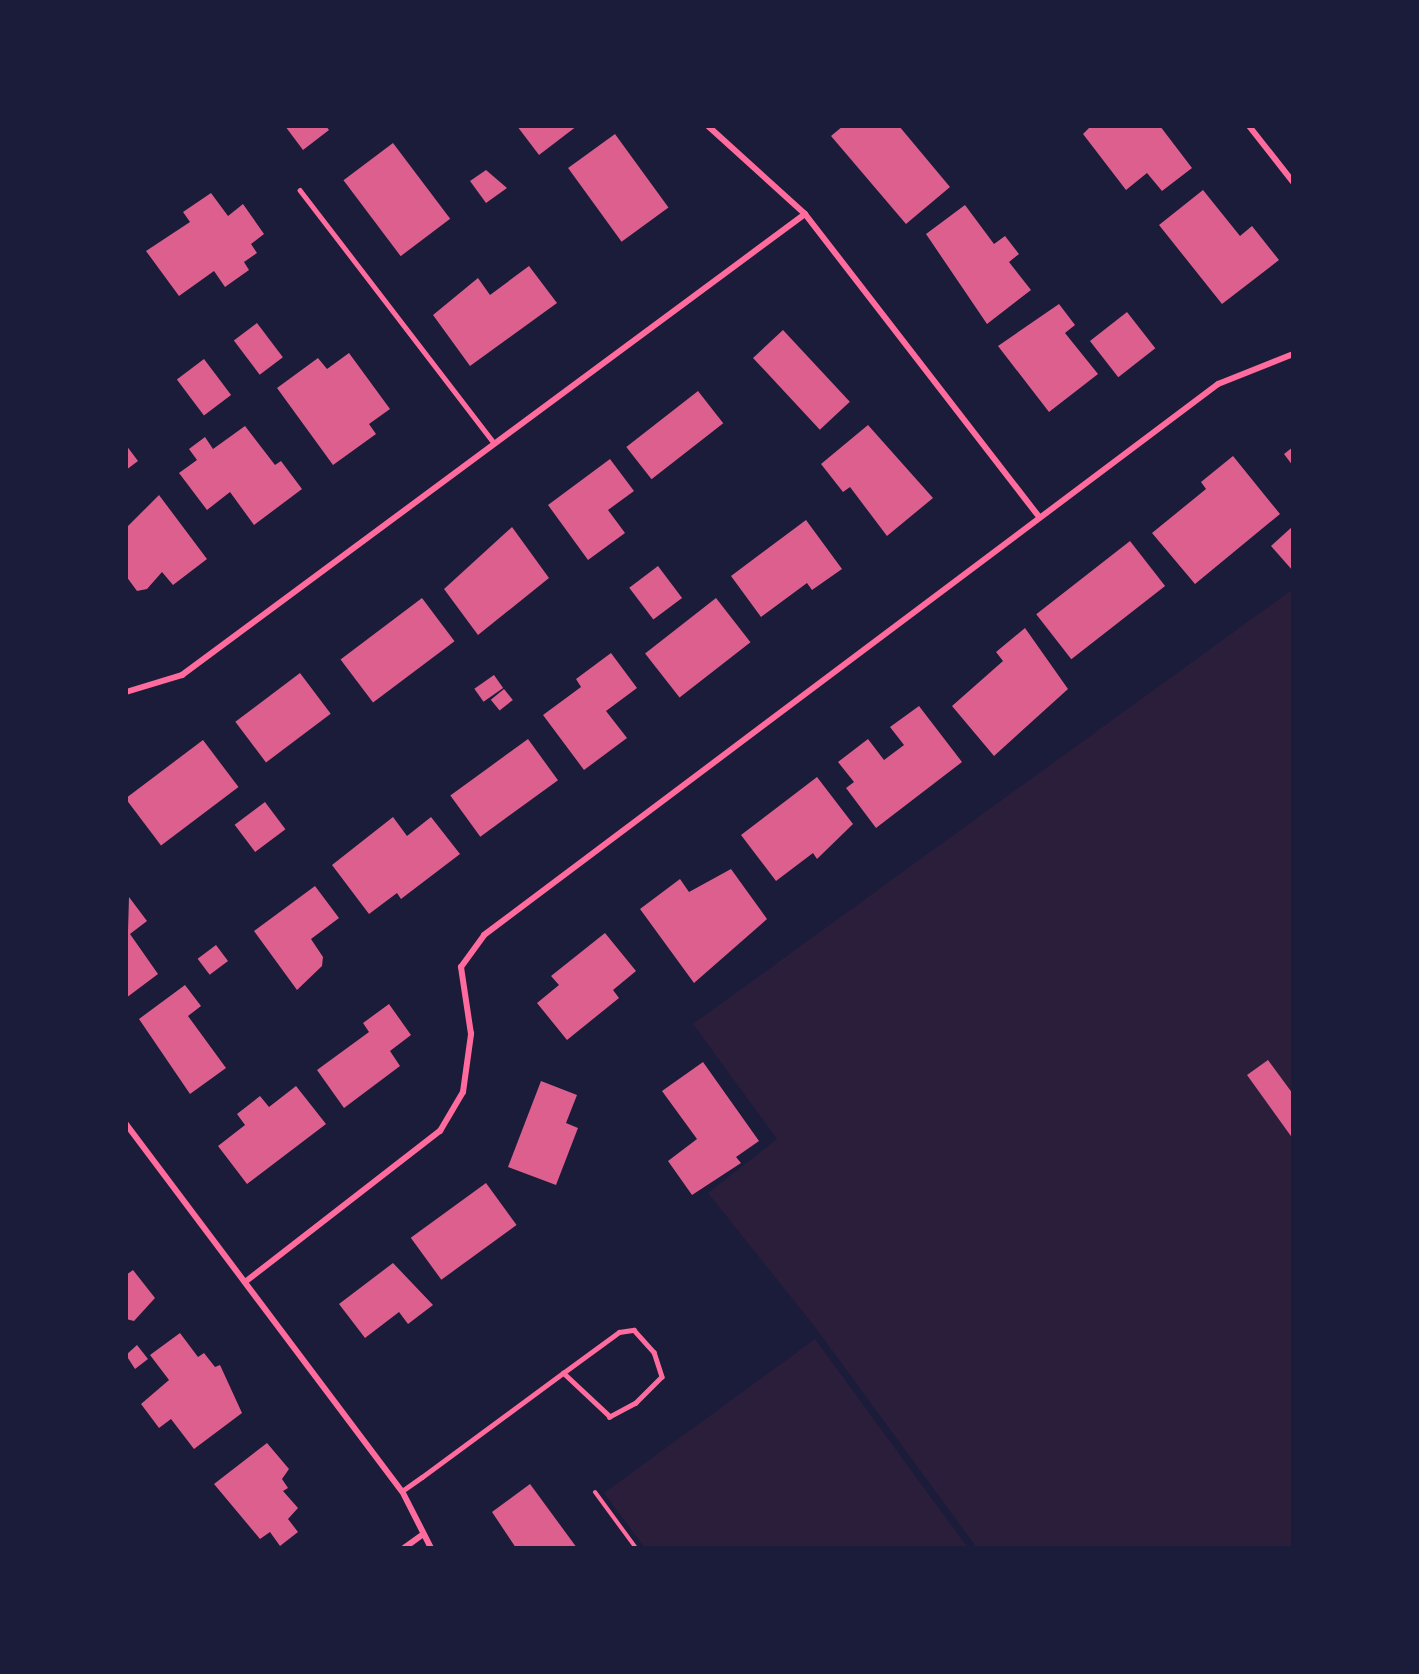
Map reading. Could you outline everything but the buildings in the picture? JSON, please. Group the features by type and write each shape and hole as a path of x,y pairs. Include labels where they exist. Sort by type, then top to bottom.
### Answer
{"street":[{"path":"708,126 805,214 1038,515"},
{"path":"1249,126 1293,182"},
{"path":"126,692 182,675 805,214"},
{"path":"245,1282 440,1131 463,1092 471,1034 461,967 484,935 1038,515 1218,384 1293,354"},
{"path":"126,1124 402,1491 422,1535 431,1548"},
{"path":"404,1548 422,1535"}],"lane":[{"path":"300,190 494,443"},
{"path":"402,1491 563,1373 619,1332 634,1330 654,1352 662,1377 636,1403 610,1417 563,1373"}],"path":[{"path":"595,1492 636,1548"}],"shaded area":[{"path":"1293,589 1293,1548 977,1548 815,1327 708,1193 777,1139 693,1024"},
{"path":"815,1339 968,1548 645,1548 604,1493"}]}
